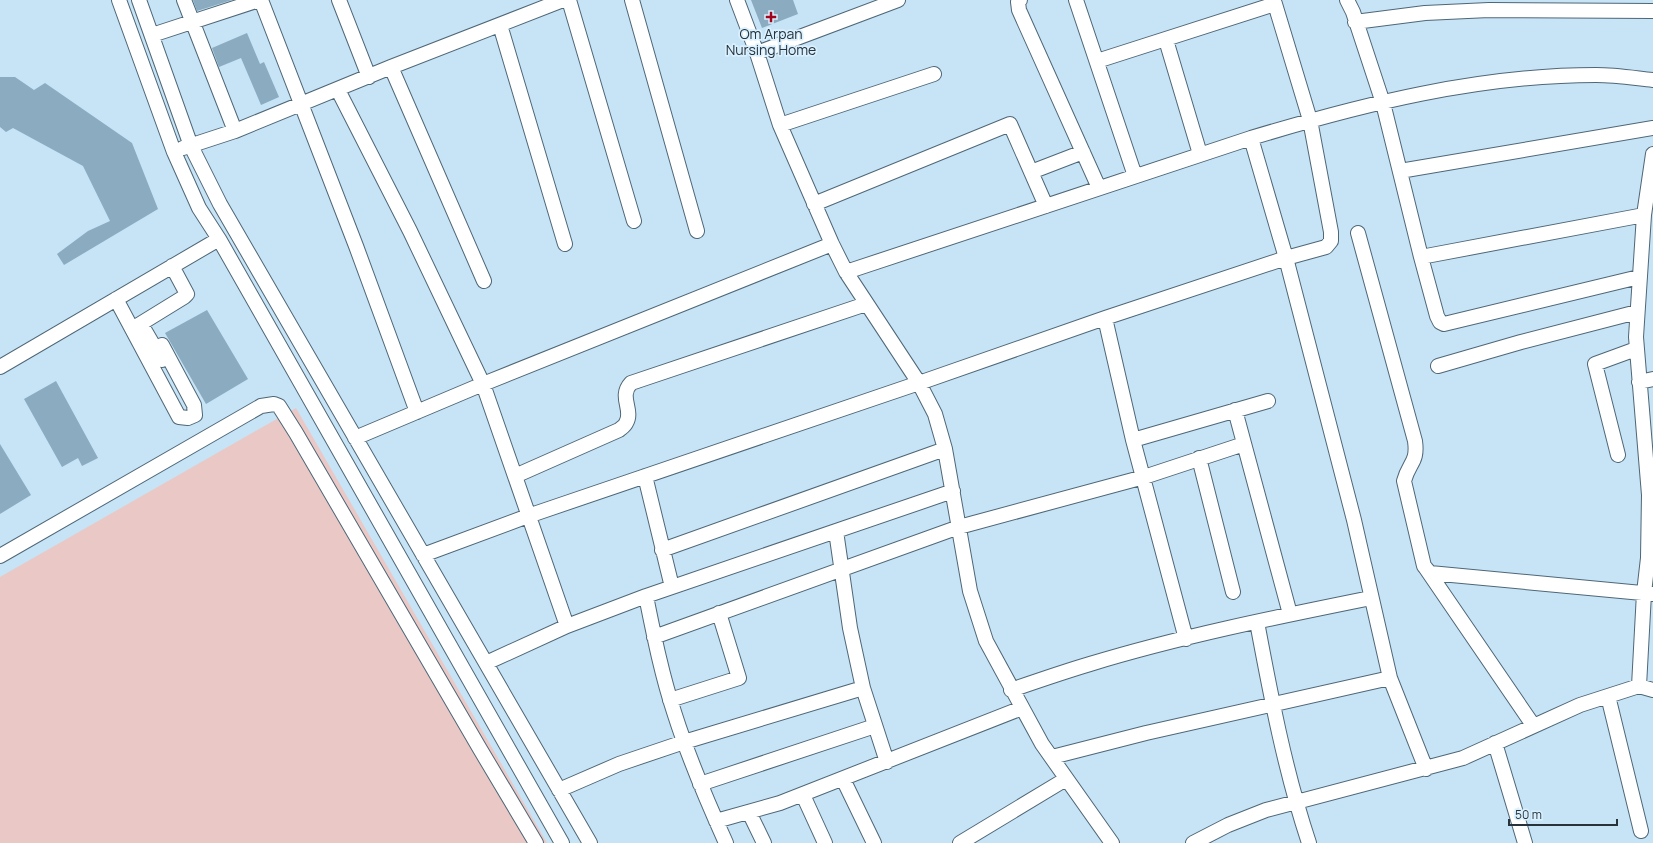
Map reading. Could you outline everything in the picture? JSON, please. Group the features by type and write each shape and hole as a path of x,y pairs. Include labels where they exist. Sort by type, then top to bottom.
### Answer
{"street":[{"path":"119,0 174,152 199,208 219,238 337,449 562,843"},
{"path":"139,0 191,146 220,204 590,843"},
{"path":"184,0 235,131"},
{"path":"152,35 260,0 359,254 417,412"},
{"path":"338,0 369,78"},
{"path":"174,152 235,131 369,78 391,67 563,0"},
{"path":"569,0 634,221"},
{"path":"632,0 697,231"},
{"path":"737,0 757,53 780,125 832,244 846,272 918,383 935,414 945,449 970,591 986,641 1011,690 1052,758 1112,843"},
{"path":"757,53 898,0"},
{"path":"1020,0 1018,2 1019,10 1099,188"},
{"path":"1076,0 1135,176"},
{"path":"1347,0 1383,103 1421,258 1440,322 1444,324 1639,277"},
{"path":"423,554 528,516 1104,318 1286,258 1326,247 1331,240 1331,232 1310,120 1274,2 1166,40 1097,61"},
{"path":"1355,22 1425,12 1489,10 1653,11"},
{"path":"500,25 565,244"},
{"path":"1166,40 1200,154"},
{"path":"391,67 484,281"},
{"path":"780,125 934,74"},
{"path":"846,272 1200,154 1310,120 1447,88 1524,78 1597,75 1653,80"},
{"path":"338,90 414,238 483,384 567,626"},
{"path":"814,204 1010,124 1046,206"},
{"path":"1400,171 1653,128"},
{"path":"1251,138 1286,258 1354,520 1390,678 1426,769"},
{"path":"1031,172 1083,152"},
{"path":"1639,686 1647,632 1650,518 1636,349 1639,277 1644,215 1651,183 1653,154"},
{"path":"1421,258 1644,215"},
{"path":"1358,232 1415,441 1416,452 1414,461 1407,470 1404,481 1424,566 1533,725"},
{"path":"0,367 219,238"},
{"path":"355,438 483,384 832,244"},
{"path":"137,327 184,297 186,294 172,266"},
{"path":"116,299 137,327 180,393"},
{"path":"515,476 619,430 626,423 628,414 625,396 626,388 631,383 866,304"},
{"path":"1438,366 1521,342 1637,312"},
{"path":"1104,318 1134,440 1186,638"},
{"path":"137,327 180,417 188,418 195,415 194,405 162,345"},
{"path":"1618,454 1595,364 1636,349"},
{"path":"1638,382 1653,379"},
{"path":"1134,440 1268,400"},
{"path":"0,556 261,406 274,404 279,406 536,843"},
{"path":"1235,410 1290,614"},
{"path":"654,637 959,527 1144,477 1244,444"},
{"path":"662,550 945,449"},
{"path":"1199,458 1233,592"},
{"path":"645,476 672,587"},
{"path":"486,663 567,626 646,596 953,491"},
{"path":"836,531 850,628 863,688 887,762"},
{"path":"1424,566 1430,572 1648,593"},
{"path":"646,596 654,637 670,700 700,784 726,843"},
{"path":"1011,690 1090,664 1186,638 1290,614 1371,598"},
{"path":"670,700 739,678 719,614"},
{"path":"1257,622 1272,704 1295,802 1309,843"},
{"path":"1052,758 1146,733 1390,678"},
{"path":"1193,843 1228,825 1266,810 1463,758 1580,705 1639,686 1653,690"},
{"path":"559,790 619,764 684,742 863,688"},
{"path":"1608,696 1641,831"},
{"path":"716,821 803,795 1022,708"},
{"path":"700,784 875,726"},
{"path":"1495,743 1525,843"},
{"path":"960,843 1066,778"},
{"path":"843,779 874,843"},
{"path":"803,795 825,843"},
{"path":"749,812 764,843"}],"shaded area":[{"path":"296,408 547,843 0,843 0,577"}],"building":[{"path":"193,0 232,0 197,11"},
{"path":"751,0 793,0 798,14 762,28"},
{"path":"247,33 260,64 264,62 279,97 261,105 241,58 219,67 212,48"},
{"path":"0,77 15,77 34,90 45,83 132,143 158,209 64,265 57,254 88,231 110,221 83,166 13,128 6,132 0,127"},
{"path":"207,310 248,379 206,404 165,333"},
{"path":"56,381 98,458 82,466 78,458 62,467 24,399"},
{"path":"0,444 31,495 0,514"}],"place":[{"name":"Om Arpan Nursing Home","path":"771,17"}]}
